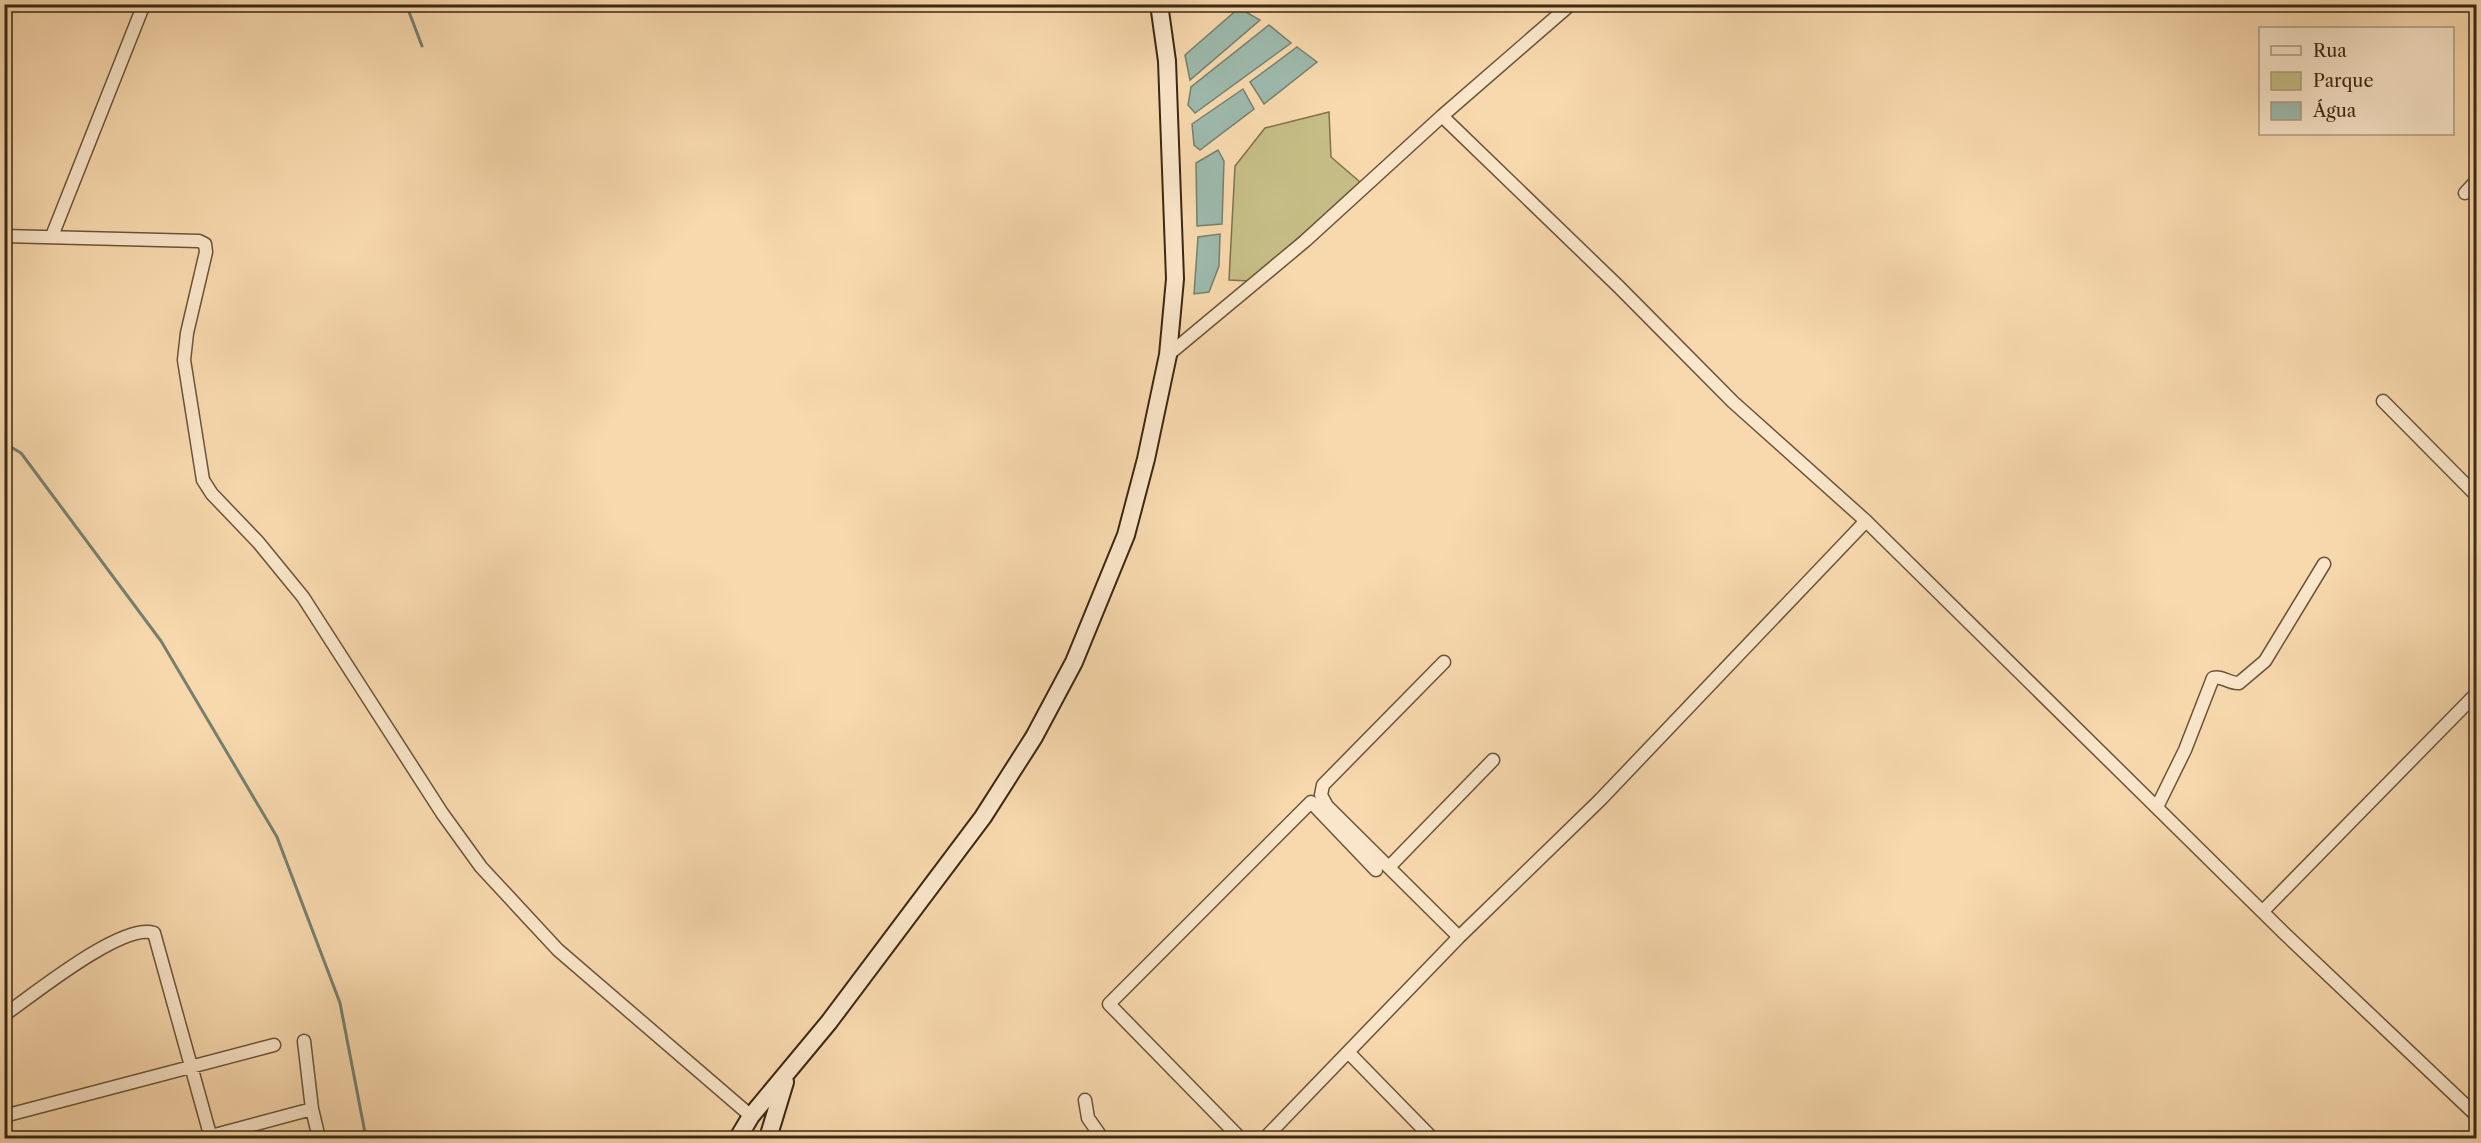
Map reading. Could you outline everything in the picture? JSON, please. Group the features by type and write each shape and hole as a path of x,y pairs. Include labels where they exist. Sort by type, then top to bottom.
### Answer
{"street":[{"path":"52,236 144,4"},
{"path":"738,1138 751,1116 789,1072 983,817 1034,737 1074,662 1126,535 1146,459 1168,355 1175,279 1167,61 1159,4"},
{"path":"1168,355 1305,241 1442,116 1570,4"},
{"path":"1442,116 1619,287 1733,402 1866,521 2262,911 2476,1116"},
{"path":"2465,193 2476,181"},
{"path":"4,236 199,241 205,244 206,252 187,333 184,360 203,480 212,494 258,542 303,597 441,813 482,867 558,950 751,1116"},
{"path":"2383,401 2476,495"},
{"path":"1265,1138 1459,936 1600,800 1866,521"},
{"path":"2157,807 2185,750 2213,678 2239,683 2265,661 2324,564"},
{"path":"1382,868 1327,806 1321,790 1444,662"},
{"path":"2262,911 2476,694"},
{"path":"1382,868 1494,760"},
{"path":"1240,1138 1109,1004 1311,802 1459,936"},
{"path":"4,1016 112,942 145,931 150,932 156,935 211,1137 312,1109"},
{"path":"304,1041 312,1109 319,1138"},
{"path":"4,1116 274,1045"},
{"path":"1348,1052 1432,1138"},
{"path":"769,1131 789,1072"},
{"path":"1085,1100 1088,1118 1102,1138"},
{"path":"751,1116 764,1113 769,1131"}],"green space":[{"path":"1329,112 1331,157 1360,182 1251,281 1229,280 1235,166 1265,128"}],"water":[{"path":"1239,8 1260,20 1190,80 1185,55"},
{"path":"1269,25 1291,43 1195,113 1188,105 1191,87"},
{"path":"1297,47 1317,62 1264,104 1250,82"},
{"path":"1243,89 1254,109 1200,150 1194,145 1192,124"},
{"path":"1218,150 1224,161 1222,224 1197,226 1196,163"},
{"path":"1220,234 1219,266 1209,292 1194,294 1198,237"}],"waterway":[{"path":"406,4 422,46"},
{"path":"4,443 21,453 161,641 277,837 340,1003 366,1138"}]}
